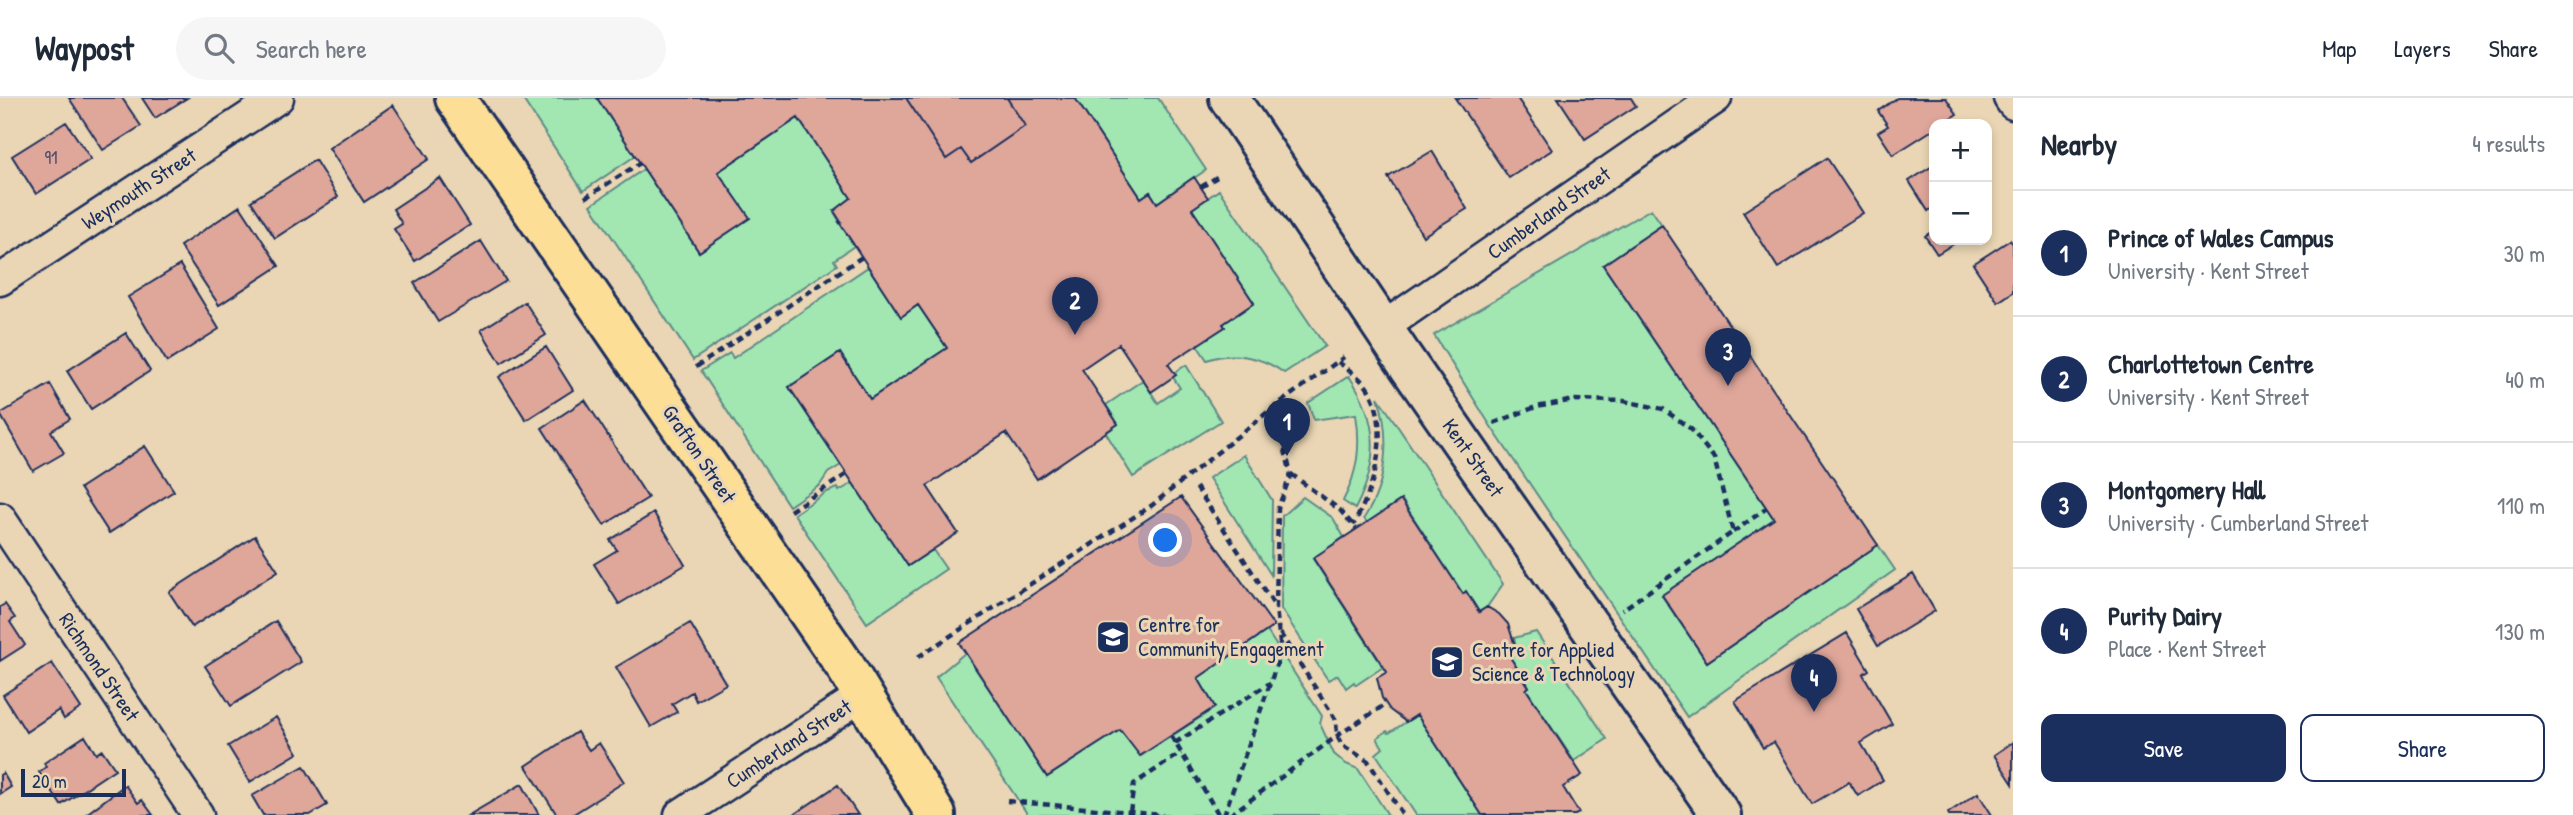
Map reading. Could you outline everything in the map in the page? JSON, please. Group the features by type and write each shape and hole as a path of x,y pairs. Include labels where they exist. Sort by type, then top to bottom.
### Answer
{"main road":[{"name":"Grafton Street","path":"455,98 837,654 936,815"}],"street":[{"name":"Weymouth Street","path":"0,279 278,98"},
{"name":"Kent Street","path":"1229,98 1382,328 1721,815"},
{"name":"Cumberland Street","path":"1382,328 1716,98"},
{"path":"2009,98 2013,104"},
{"name":"Richmond Street","path":"0,518 198,815"},
{"name":"Cumberland Street","path":"680,815 863,695"}],"path":[{"path":"585,198 640,163"},
{"path":"1201,187 1217,177"},
{"path":"696,366 862,257"},
{"path":"918,657 1151,506 1274,407 1344,357"},
{"path":"1291,474 1340,510 1355,527 1365,504 1379,451 1378,423 1370,391 1338,362"},
{"path":"1490,425 1536,407 1574,400 1624,401 1663,409 1691,429 1714,458 1733,532"},
{"path":"1222,815 1281,652 1276,608 1278,508 1291,474 1274,407"},
{"path":"790,511 847,474"},
{"path":"1196,486 1276,608"},
{"path":"1617,613 1767,508"},
{"path":"1280,633 1336,720 1337,736 1342,745 1368,761 1403,815"},
{"path":"1175,743 1271,682"},
{"path":"1230,815 1337,736 1386,704"},
{"path":"1171,736 1222,815"},
{"path":"1130,812 1134,784 1181,753"},
{"path":"1007,801 1163,815"}],"green space":[{"path":"522,98 597,98 635,156 583,191"},
{"path":"1075,98 1158,98 1206,170 1157,203 1150,192 1141,198"},
{"path":"798,118 851,198 834,212 854,246 834,260 837,265 693,360 591,205 644,169 699,252 749,218 718,172"},
{"path":"1219,190 1325,346 1284,373 1247,357 1227,356 1207,360 1197,345 1225,327 1223,324 1254,303 1192,209"},
{"path":"1651,209 1662,225 1603,265 1774,519 1662,596 1707,662 1878,545 1895,570 1687,717 1490,425 1434,335"},
{"path":"868,267 901,316 918,305 947,348 870,399 840,353 789,387 841,465 828,473 820,485 789,506 701,371 730,353 733,358"},
{"path":"1186,365 1221,421 1133,477 1106,433 1118,424 1106,405 1143,380 1158,403 1180,388 1173,377 1176,375 1174,373"},
{"path":"1349,376 1366,409 1373,441 1369,474 1355,509 1343,501 1357,459 1356,414 1314,420 1308,403"},
{"path":"1378,397 1503,584 1487,607 1479,612 1466,592 1463,594 1402,500 1367,523 1364,518 1378,490 1385,459 1385,428"},
{"path":"1244,455 1272,500 1271,575 1209,478"},
{"path":"853,483 908,566 933,550 946,569 867,623 794,514 827,492 838,488 839,491"},
{"path":"1303,497 1333,518 1344,537 1313,559 1383,667 1356,685 1354,682 1346,688 1338,675 1328,680 1281,609 1282,516"},
{"path":"1267,631 1322,716 1320,724 1334,754 1346,764 1358,769 1388,815 1028,815 936,677 965,653 1047,777 1120,730 1141,756 1215,708 1198,678"},
{"path":"1536,632 1607,739 1574,761 1526,689 1529,686 1510,657 1517,652 1514,638"},
{"path":"1417,715 1482,815 1416,815 1376,754 1383,748 1377,738"}],"building":[{"path":"69,98 122,98 141,126 103,150"},
{"path":"142,98 187,98 155,118"},
{"path":"597,98 906,98 946,159 961,149 971,163 1025,126 1007,98 1075,98 1141,198 1150,192 1157,203 1194,177 1208,198 1192,209 1254,303 1223,324 1225,327 1168,364 1176,375 1151,392 1119,344 1082,369 1118,424 1037,479 1006,433 927,486 958,533 908,566 789,387 840,353 870,399 947,348 918,305 901,317 839,222 834,211 851,198 798,118 718,172 750,218 699,252"},
{"path":"597,98 1075,98 1141,198 1150,192 1157,203 1194,177 1208,198 1192,209 1254,303 1223,324 1225,327 1168,364 1176,375 1151,392 1119,344 1082,369 1118,424 1037,479 1006,433 927,486 958,533 908,566 789,387 840,353 870,399 947,348 918,305 901,317 839,222 834,211 851,198 798,118 718,172 750,218 699,252"},
{"path":"1455,98 1517,98 1552,150 1509,178"},
{"path":"1558,98 1631,98 1636,106 1585,139"},
{"path":"1897,98 1946,98 1957,114 1949,119 1929,119 1929,132 1893,155 1878,132 1888,126 1878,111"},
{"path":"393,105 429,159 364,202 329,148"},
{"path":"66,122 91,159 36,194 12,156"},
{"path":"1432,151 1467,209 1423,236 1388,177"},
{"path":"1827,158 1863,213 1778,268 1743,212"},
{"path":"315,160 338,197 275,238 251,201"},
{"path":"1929,168 1928,211 1909,181"},
{"path":"440,178 470,225 415,261 394,229 402,224 393,209"},
{"path":"240,206 279,266 219,305 180,246"},
{"path":"1662,225 1878,545 1707,662 1662,595 1774,519 1603,265"},
{"path":"2010,240 2013,244 2013,292 1998,302 1973,264"},
{"path":"481,241 506,281 438,322 414,283"},
{"path":"1931,245 1952,245 1937,254"},
{"path":"180,265 219,329 167,362 128,297"},
{"path":"525,302 546,335 501,363 481,330"},
{"path":"126,333 150,371 91,409 67,371"},
{"path":"546,347 573,390 526,420 499,377"},
{"path":"50,384 70,419 51,431 64,453 33,471 0,414"},
{"path":"585,400 648,498 604,525 542,428"},
{"path":"145,446 174,491 109,533 80,488"},
{"name":"Centre for Community Engagement","path":"1181,497 1274,626 1198,678 1215,707 1140,756 1120,730 1047,777 959,643"},
{"name":"Centre for Applied Science & Technology","path":"1401,500 1463,594 1466,591 1479,612 1487,607 1499,614 1508,624 1517,652 1510,657 1529,687 1526,689 1582,775 1563,787 1579,813 1482,815 1417,715 1406,722 1390,710 1382,698 1377,678 1387,672 1313,558"},
{"path":"654,513 685,565 619,604 594,564 617,550 610,540"},
{"path":"255,536 278,571 192,627 169,592"},
{"path":"1913,574 1935,611 1878,646 1856,609"},
{"path":"5,604 15,618 10,622 25,645 0,661 0,607"},
{"path":"276,621 301,662 231,706 205,666"},
{"path":"690,623 726,684 696,701 692,692 672,704 677,712 651,727 616,667"},
{"path":"1847,633 1869,670 1863,674 1892,724 1861,743 1883,780 1858,796 1849,782 1812,804 1774,742 1763,748 1735,701"},
{"path":"52,663 81,708 64,719 59,710 26,732 3,695"},
{"path":"276,717 298,753 250,782 228,746"},
{"path":"577,732 589,750 599,743 624,782 572,815 557,815 526,766"},
{"path":"85,736 96,754 102,750 115,769 61,805 39,772 46,767 44,763"},
{"path":"2013,742 2013,784 1994,755"},
{"path":"304,766 327,805 310,815 263,815 252,796"},
{"path":"3,773 11,787 0,794 0,775"},
{"path":"522,784 539,815 469,815"},
{"path":"125,785 138,803 142,800 153,815 85,815"},
{"path":"838,785 858,815 793,815"},
{"path":"1978,793 1992,815 1949,815 1948,813"}],"place":[{"name":"Charlottetown Centre","path":"1075,335"},
{"name":"Montgomery Hall","path":"1728,386"},
{"name":"Prince of Wales Campus","path":"1287,456"},
{"name":"Centre for Community Engagement","path":"1113,637"},
{"name":"Centre for Applied Science & Technology","path":"1447,662"},
{"name":"Purity Dairy","path":"1814,712"}]}
